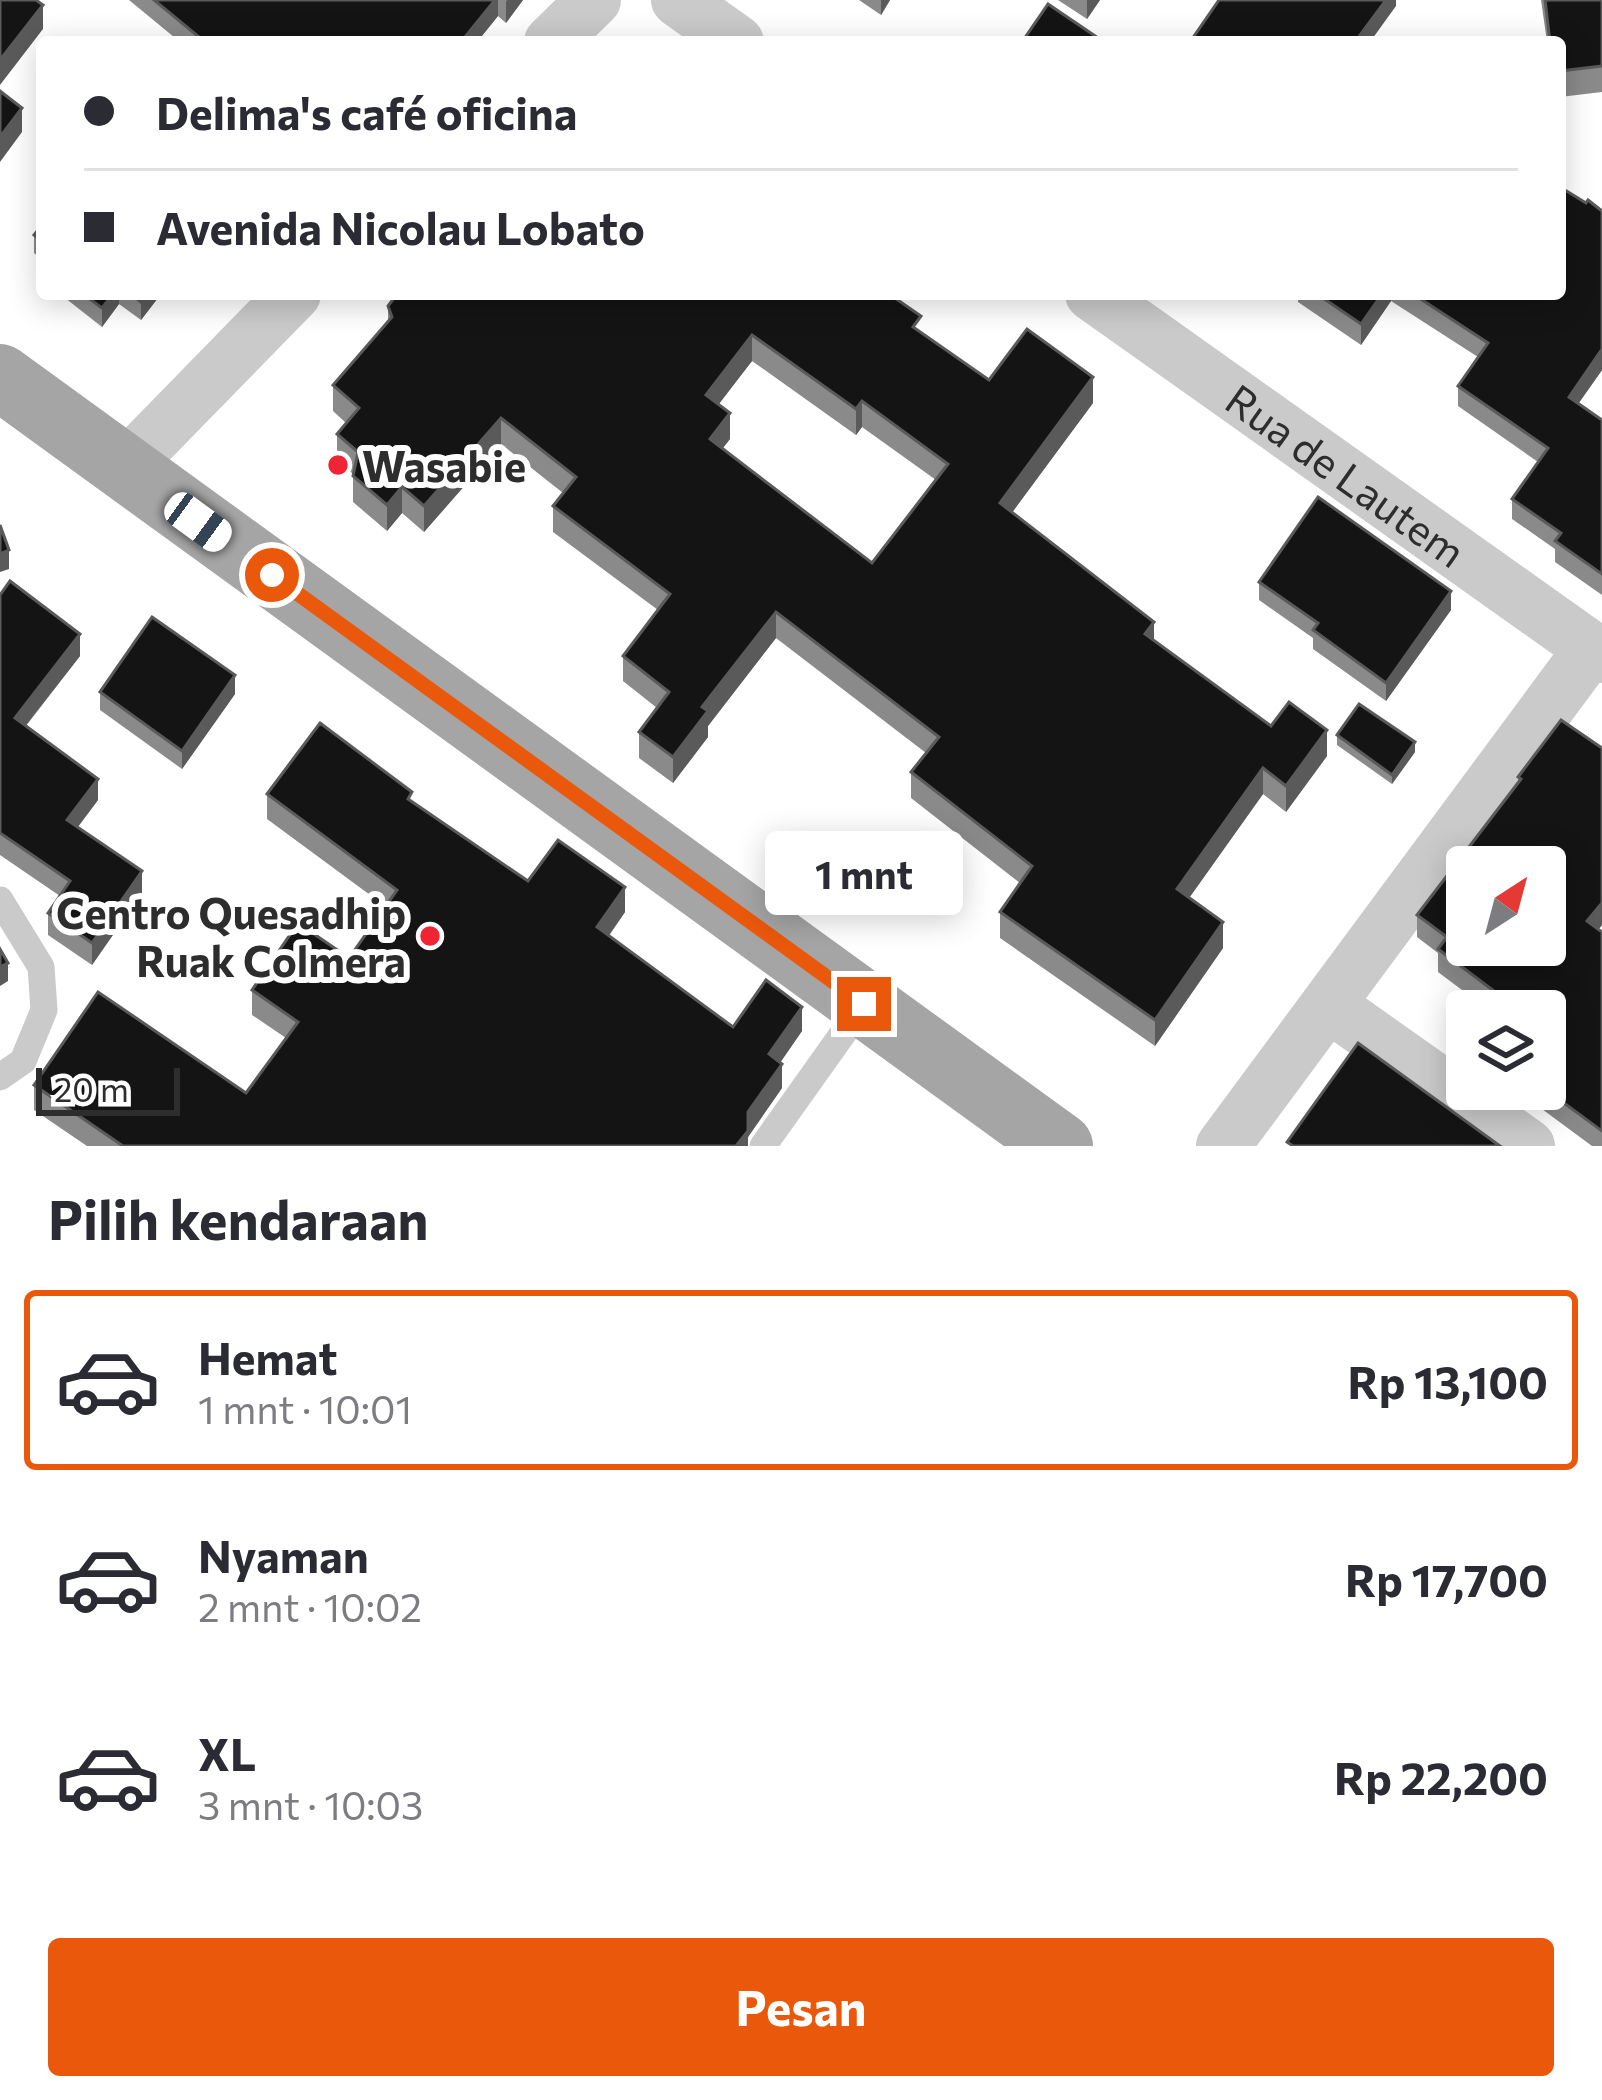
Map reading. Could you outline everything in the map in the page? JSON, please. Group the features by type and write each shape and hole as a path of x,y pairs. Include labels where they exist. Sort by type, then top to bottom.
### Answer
{"main road":[{"path":"0,377 29,424 124,468 1060,1146"}],"street":[{"path":"557,36 594,0"},
{"path":"678,0 729,36"},
{"path":"124,468 288,300"},
{"name":"Rua de Lautem","path":"1099,300 1597,653"},
{"path":"1223,1146 1597,653"},
{"path":"1330,1006 1528,1146"}],"lane":[{"path":"0,900 41,967 44,1010 22,1061 0,1077"},
{"path":"763,1146 864,1004"}],"building":[{"path":"0,0 36,0 43,5 0,60"},
{"path":"154,0 495,0 466,36 198,36"},
{"path":"1219,0 1386,0 1359,36 1194,36"},
{"path":"1545,0 1602,0 1602,66 1566,70 1566,36 1549,36"},
{"path":"1048,4 1095,36 1026,36"},
{"path":"0,91 22,108 0,137"},
{"path":"1566,191 1588,200 1602,211 1602,349 1569,397 1602,420 1602,574 1555,541 1561,533 1512,499 1548,448 1458,386 1488,343 1422,300 1566,300"},
{"path":"392,300 898,300 921,316 913,327 989,380 1027,329 1093,377 1000,503 1154,622 1145,634 1271,726 1289,702 1327,730 1286,786 1263,768 1177,889 1223,922 1155,1020 1000,912 1032,866 911,772 939,737 776,612 702,707 708,711 673,757 639,732 669,692 623,656 670,594 553,506 576,477 501,418 424,506 402,487 387,505 353,476 358,452 337,434 359,408 333,385 392,317 388,306","holes":["752,335 856,409 862,401 948,464 872,563 710,439 730,413 706,395"]},
{"path":"1326,300 1378,300 1361,324"},
{"path":"1318,497 1451,591 1386,683 1313,630 1318,623 1259,582"},
{"path":"0,525 9,550 0,554"},
{"path":"10,581 80,634 15,718 98,779 67,820 142,871 92,943 48,913 70,881 0,833 0,595"},
{"path":"152,617 235,675 182,751 100,692"},
{"path":"1359,704 1415,742 1392,775 1337,735"},
{"path":"1561,720 1602,748 1602,903 1587,921 1602,932 1602,1131 1566,1104 1566,990 1493,990 1461,966 1566,966 1566,846 1470,846 1521,779 1518,777"},
{"path":"320,723 412,792 408,799 528,881 558,840 625,887 597,927 733,1027 766,980 802,1007 769,1054 782,1064 748,1112 748,1131 736,1146 123,1146 34,1085 98,992 246,1093 298,1022 252,990 298,923 349,958 397,890 267,794"},
{"path":"1446,877 1446,936 1417,915"},
{"path":"1358,1043 1500,1146 1293,1146 1287,1142"}],"place":[{"name":"Wasabie","path":"338,465"},
{"name":"Centro Quesadhip Ruak Colmera","path":"430,936"}],"route":[{"path":"272,575 864,1004"}]}
